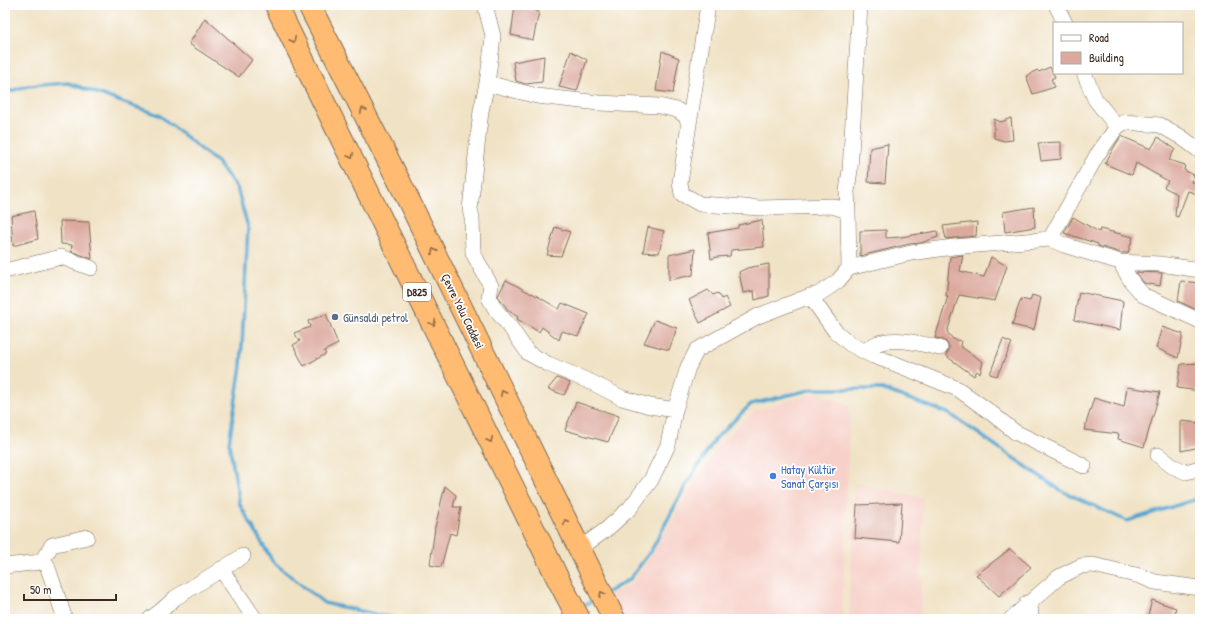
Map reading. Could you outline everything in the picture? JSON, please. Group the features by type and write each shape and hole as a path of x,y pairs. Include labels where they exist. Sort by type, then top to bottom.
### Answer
{"highway":[{"name":"D825","path":"276,5 579,619"},
{"name":"Çevre Yolu Caddesi","path":"309,5 402,187 614,619"}],"street":[{"path":"485,5 493,36 487,83 481,111 470,209 472,218 473,253 491,286 490,298 496,310 528,353 548,364 593,383 622,398 650,406 675,410"},
{"path":"708,5 680,183 682,194 700,204 760,208 832,206 848,211"},
{"path":"849,268 847,191 850,170 860,5"},
{"path":"1056,5 1064,22"},
{"path":"1084,74 1095,99 1117,127"},
{"path":"487,83 537,96 599,103 659,106 677,110 686,116 689,124"},
{"path":"1050,239 1097,155 1117,127 1125,122 1160,125 1182,137 1200,151"},
{"path":"579,549 607,529 630,508 651,480 668,445 675,410 688,367 697,350 758,316 819,294 838,281 849,268 911,254 953,247 1050,239 1064,245 1120,262 1160,264 1200,270"},
{"path":"5,271 61,257 91,268"},
{"path":"1120,262 1131,281 1143,295 1200,321"},
{"path":"810,296 836,331 850,344 873,356 958,389 1015,432 1084,466"},
{"path":"865,352 876,343 899,341 915,342 940,348"},
{"path":"1158,455 1172,466 1186,472 1200,468"},
{"path":"41,562 52,545 86,537"},
{"path":"150,619 175,598 243,556"},
{"path":"5,566 41,562 47,565 65,619"},
{"path":"1011,619 1059,577 1081,566 1093,565 1140,576 1155,582 1200,588"},
{"path":"221,569 255,619"},
{"path":"1028,604 1031,608 1030,619"}],"shaded area":[{"name":"Hatay Kültür Sanat Çarşısı","path":"815,393 850,405 842,619 619,619 607,596 633,583 721,442 755,411"},
{"path":"855,483 923,498 920,619 849,619"}],"building":[{"path":"515,5 539,12 533,40 511,35"},
{"path":"205,18 252,60 239,77 189,44"},
{"path":"571,51 587,60 577,91 559,87"},
{"path":"662,51 679,58 673,93 656,91"},
{"path":"544,56 542,82 526,84 516,81 513,62"},
{"path":"1050,67 1055,77 1051,79 1055,87 1033,94 1026,76 1037,70 1039,72"},
{"path":"1011,118 1013,140 1004,141 994,138 994,119 1001,122"},
{"path":"1121,136 1151,149 1158,137 1175,149 1169,160 1185,165 1184,170 1194,175 1191,182 1200,184 1200,195 1188,191 1178,217 1175,216 1177,194 1164,187 1168,181 1136,163 1132,175 1105,164"},
{"path":"1061,142 1061,159 1041,161 1038,143"},
{"path":"888,144 885,183 868,182 870,148"},
{"path":"1034,207 1035,227 1005,232 1003,212"},
{"path":"34,211 38,239 13,246 11,216"},
{"path":"1073,217 1099,232 1100,229 1133,237 1128,253 1122,253 1098,246 1098,244 1064,233"},
{"path":"762,220 764,247 731,250 730,256 711,259 708,233 738,228 738,225"},
{"path":"60,221 89,222 92,259 71,251 72,245 61,244"},
{"path":"977,222 976,236 946,239 943,226"},
{"path":"555,227 570,232 561,256 547,255"},
{"path":"648,227 664,231 659,253 643,252"},
{"path":"886,230 886,238 937,231 938,237 921,243 909,244 860,256 860,231"},
{"path":"695,249 693,275 669,280 669,255"},
{"path":"963,255 960,271 984,277 991,257 1007,266 995,301 959,295 947,332 953,339 961,341 960,346 983,362 980,374 977,371 974,376 946,355 949,350 949,346 946,342 942,339 935,338 948,296 946,296 950,257"},
{"path":"769,264 769,296 755,300 754,291 743,293 739,272 747,268"},
{"path":"1136,272 1162,273 1160,286 1144,283"},
{"path":"506,280 559,309 562,303 589,314 578,336 562,331 559,340 542,327 539,332 517,319 518,317 508,310 498,296"},
{"path":"1181,281 1200,283 1197,310 1178,301"},
{"path":"708,290 713,295 718,293 722,299 725,297 730,307 700,323 689,300"},
{"path":"1079,292 1123,301 1120,330 1074,320"},
{"path":"1032,295 1041,298 1034,330 1012,325 1021,299 1030,301"},
{"path":"326,314 338,344 324,351 326,354 304,366 293,345 300,341 294,333 310,327 308,321"},
{"path":"655,320 677,328 669,350 644,343"},
{"path":"1162,327 1183,334 1178,358 1156,348"},
{"path":"1003,339 1012,343 997,376 990,374"},
{"path":"1200,363 1200,391 1177,388 1181,364"},
{"path":"557,378 570,383 564,395 548,389"},
{"path":"1127,387 1160,392 1144,447 1118,439 1119,434 1084,430 1094,398 1124,407"},
{"path":"576,402 619,416 608,442 565,430"},
{"path":"1181,421 1200,423 1200,447 1181,451"},
{"path":"445,486 456,495 453,507 461,507 456,535 450,533 441,567 430,565 435,527"},
{"path":"902,503 899,542 855,538 857,505"},
{"path":"1010,549 1031,567 999,596 976,575"},
{"path":"1152,600 1176,608 1173,619 1147,619"}],"waterway":[{"path":"5,93 27,86 68,83 159,115 218,163 237,188 248,227 241,366 229,443 240,505 273,562 324,603 397,619"},
{"path":"608,592 630,579 652,549 687,483 716,438 751,404 814,389 882,389 950,414 1060,490 1127,521 1200,498"},
{"path":"580,608 596,599"},
{"path":"561,619 568,615"}],"place":[{"name":"Günsaldı petrol","path":"335,317"},
{"name":"Hatay Kültür Sanat Çarşısı","path":"773,476"}]}
